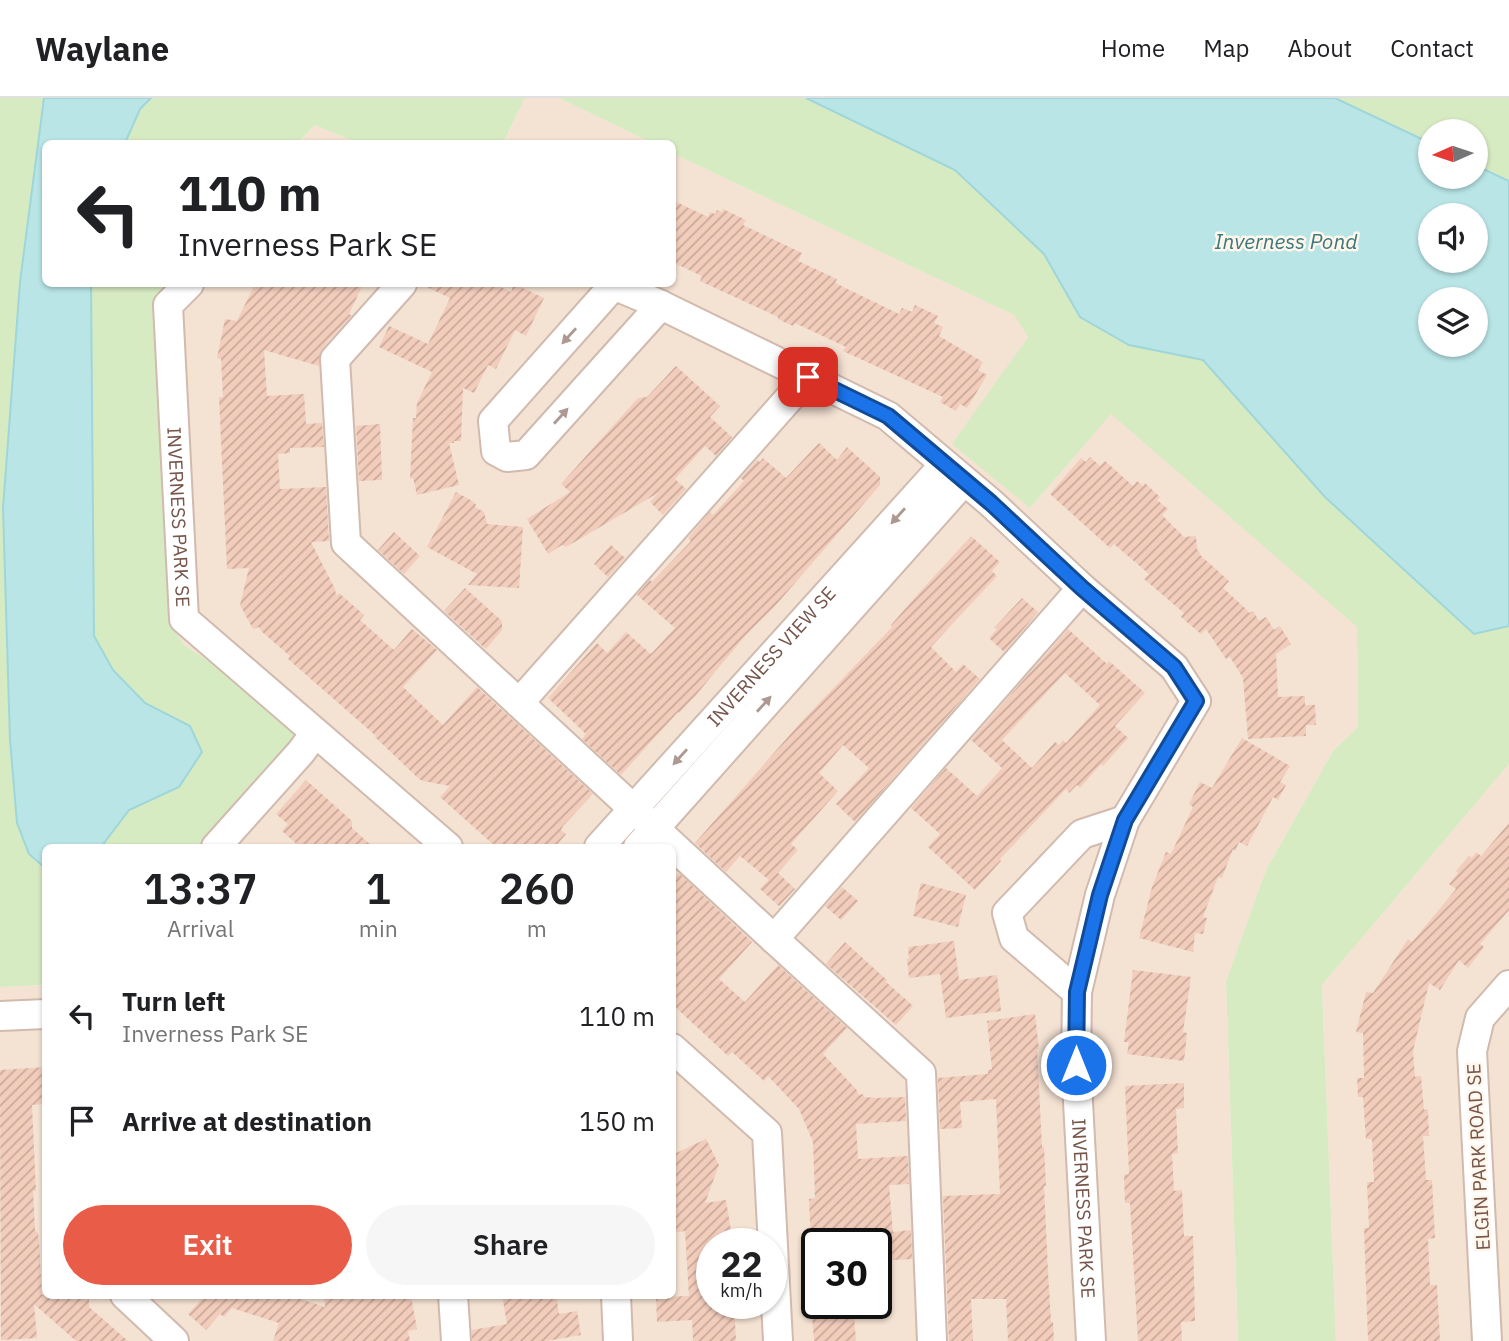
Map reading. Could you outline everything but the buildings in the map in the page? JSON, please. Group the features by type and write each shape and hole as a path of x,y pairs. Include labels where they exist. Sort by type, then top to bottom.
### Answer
{"street":[{"name":"INVERNESS PARK SE","path":"186,287 168,305 184,619 444,844"},
{"path":"399,287 335,359 346,543 633,809 646,838"},
{"path":"610,287 493,421 496,451 508,457 526,455 661,305"},
{"name":"INVERNESS PARK SE","path":"620,287 888,416 991,503 1082,588 1174,667 1196,701 1125,820 1100,895 1077,992 1076,1065 1091,1341"},
{"path":"519,703 808,377"},
{"name":"INVERNESS VIEW SE","path":"602,844 954,473"},
{"name":"INVERNESS VIEW SE","path":"646,838 954,473"},
{"path":"774,939 1082,588"},
{"path":"219,844 301,752 314,733"},
{"path":"1077,992 1014,938 1007,913 1082,834 1125,820"},
{"path":"676,862 774,939 921,1073 932,1341"},
{"name":"ELGIN PARK ROAD SE","path":"1487,1341 1472,1051 1480,1018 1509,985"},
{"path":"0,1016 42,1014"},
{"path":"676,1052 767,1133 778,1341"},
{"path":"129,1299 174,1341"},
{"path":"453,1299 456,1341"},
{"path":"616,1299 618,1341"}],"shaded area":[{"path":"525,98 559,98 646,140 505,140"},
{"path":"315,125 351,140 302,140"},
{"path":"676,155 1014,315 1028,337 953,444 1030,508 1111,413 1357,627 1358,727 1333,751 1266,870 1226,981 1238,1341 0,1341 0,987 42,985 42,1299 676,1299 676,844 202,844 298,735 216,666 184,645 168,619 169,591 153,317 156,297 165,287 676,287"},
{"path":"1509,764 1509,1341 1336,1341 1322,985"}],"green space":[{"path":"0,98 525,98 504,140 351,140 315,125 301,140 42,140 42,287 165,287 156,297 153,317 166,404 168,619 184,645 216,666 298,735 202,844 42,844 42,985 0,987"},
{"path":"559,98 1509,98 1509,764 1322,985 1336,1341 1238,1341 1226,981 1266,870 1333,751 1358,727 1357,627 1111,414 1030,508 952,444 1028,337 1014,315 676,155 676,140 646,140"}],"water":[{"path":"44,98 151,98 140,109 126,140 42,140 42,287 91,287 94,636 113,670 145,703 190,726 202,752 179,787 129,810 103,844 42,844 42,865 29,854 17,823 10,740 3,508 20,282"},
{"name":"Inverness Pond","path":"806,98 1335,98 1418,137 1418,189 1488,189 1488,171 1509,181 1509,626 1474,634 1325,497 1203,360 1129,345 1080,317 1044,254 955,170"}],"route":[{"path":"808,377 888,416 991,503 1082,588 1174,667 1196,701 1125,820 1100,895 1077,992 1076,1065"}]}
